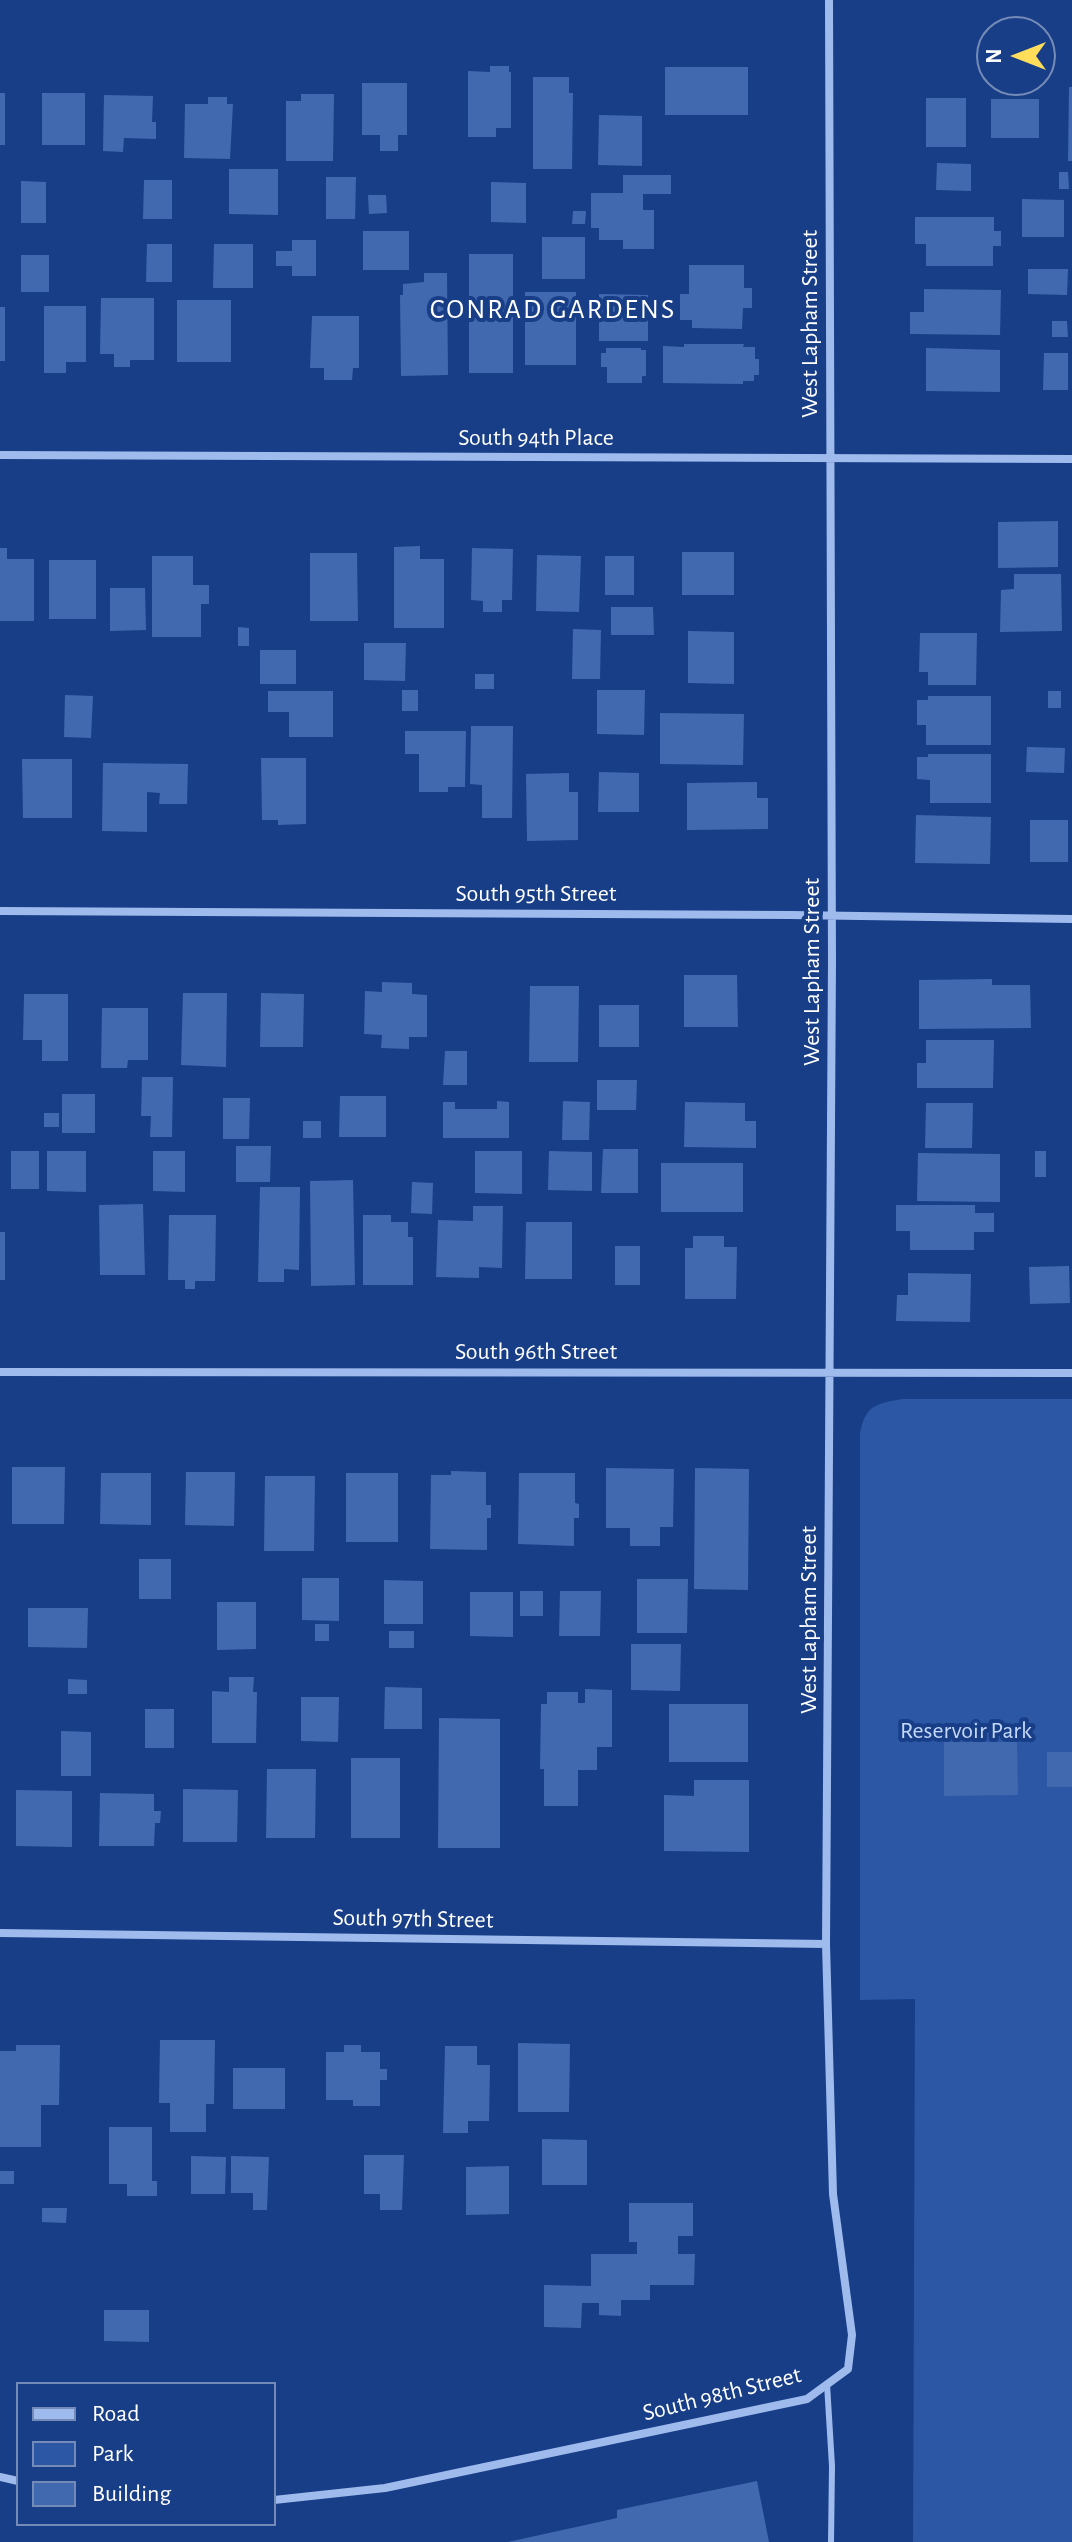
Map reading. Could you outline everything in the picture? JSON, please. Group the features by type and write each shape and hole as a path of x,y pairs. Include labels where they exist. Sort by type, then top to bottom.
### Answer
{"street":[{"name":"West Lapham Street","path":"826,1944 832,916 829,0"},
{"name":"South 94th Place","path":"0,455 1072,459"},
{"name":"South 95th Street","path":"0,911 1072,919"},
{"name":"South 96th Street","path":"0,1372 1072,1373"},
{"name":"South 97th Street","path":"0,1933 826,1944"},
{"name":"South 98th Street","path":"276,2500 385,2488 807,2399 848,2369 852,2335 833,2194 826,1944"}],"lane":[{"path":"827,2384 832,2466 831,2542"}],"green space":[{"name":"Reservoir Park","path":"902,1399 1072,1399 1072,2542 913,2542 915,1999 860,2000 860,1434 865,1417 873,1408"}],"building":[{"path":"490,66 509,66 511,128 496,128 496,137 468,137 468,71 490,72"},
{"path":"665,67 748,67 748,115 665,115"},
{"path":"533,77 569,77 569,93 573,93 572,169 533,169"},
{"path":"362,83 407,83 407,135 398,135 398,151 380,151 380,135 362,135"},
{"path":"1069,87 1072,87 1072,161 1068,161"},
{"path":"0,93 5,93 5,145 0,145"},
{"path":"42,93 85,93 85,145 42,145"},
{"path":"301,94 334,94 333,161 286,161 286,101 301,101"},
{"path":"104,95 153,96 152,122 156,122 156,139 124,138 123,152 103,151"},
{"path":"208,97 227,97 227,104 233,104 230,159 184,158 185,104 208,104"},
{"path":"926,98 966,98 966,147 926,147"},
{"path":"991,99 1039,99 1039,138 991,138"},
{"path":"599,115 642,116 642,166 598,165"},
{"path":"937,163 971,164 971,191 936,190"},
{"path":"229,169 278,169 278,215 229,214"},
{"path":"1059,172 1068,172 1069,189 1059,189"},
{"path":"623,175 671,175 671,194 643,194 643,210 654,210 654,249 623,249 623,240 599,240 599,228 591,228 591,193 623,193"},
{"path":"326,177 356,177 355,219 326,219"},
{"path":"144,180 172,180 172,219 143,219"},
{"path":"21,181 46,182 46,223 21,223"},
{"path":"491,182 526,183 526,223 491,222"},
{"path":"368,195 386,195 387,213 369,214"},
{"path":"1022,199 1064,200 1064,237 1022,237"},
{"path":"573,211 586,211 585,224 572,224"},
{"path":"915,217 994,217 994,231 1001,231 1001,246 993,246 993,266 926,266 926,244 915,244"},
{"path":"363,231 409,231 409,270 363,270"},
{"path":"542,237 585,237 585,279 542,279"},
{"path":"292,240 316,240 316,276 292,276 292,266 276,266 276,251 292,251"},
{"path":"147,244 172,244 172,282 146,282"},
{"path":"214,244 253,244 253,288 213,288"},
{"path":"469,254 513,254 513,373 469,373"},
{"path":"21,255 49,255 49,292 21,292"},
{"path":"689,265 744,265 744,288 752,288 752,308 743,308 742,329 692,328 692,320 680,320 680,294 689,294"},
{"path":"1028,269 1068,269 1067,295 1028,294"},
{"path":"424,273 447,273 448,375 401,376 400,295 403,295 403,284 424,282"},
{"path":"924,289 1001,290 1000,335 910,334 910,312 924,312"},
{"path":"525,292 576,292 576,365 525,365"},
{"path":"599,294 648,295 648,341 599,341"},
{"path":"101,298 154,298 154,360 130,360 130,367 114,367 114,354 100,354"},
{"path":"177,300 231,300 231,362 177,362"},
{"path":"44,306 86,306 86,362 66,362 66,373 44,373"},
{"path":"0,307 5,307 5,361 0,361"},
{"path":"312,316 359,316 359,368 353,368 352,380 324,380 324,368 310,368"},
{"path":"1052,321 1067,321 1068,337 1052,337"},
{"path":"684,344 744,344 743,347 755,347 759,375 754,375 754,381 743,381 743,384 663,383 663,346 684,347"},
{"path":"606,348 646,350 646,376 642,376 642,383 607,383 607,367 601,367 601,353 606,353"},
{"path":"926,348 1000,350 1000,392 926,391"},
{"path":"1044,353 1068,353 1068,390 1043,390"},
{"path":"1058,521 1058,567 998,568 998,522"},
{"path":"420,546 420,559 444,559 444,628 394,628 394,547"},
{"path":"0,548 7,548 7,559 34,559 34,621 0,621"},
{"path":"472,548 513,549 512,600 502,600 502,612 483,612 483,601 471,600"},
{"path":"682,552 734,552 734,595 682,595"},
{"path":"310,553 357,553 358,621 310,621"},
{"path":"537,555 581,556 579,612 536,611"},
{"path":"152,556 193,556 193,585 209,585 209,604 201,604 201,637 152,637"},
{"path":"605,556 634,556 634,595 605,595"},
{"path":"49,560 96,560 96,619 49,619"},
{"path":"1014,574 1061,574 1062,631 1000,632 1001,590 1014,589"},
{"path":"110,588 145,588 146,630 110,631"},
{"path":"611,607 653,607 654,635 611,635"},
{"path":"238,627 249,628 249,646 238,646"},
{"path":"573,629 601,630 600,679 572,679"},
{"path":"688,631 734,632 734,684 688,683"},
{"path":"920,633 977,633 976,685 928,685 928,672 919,672"},
{"path":"364,643 406,643 405,681 364,680"},
{"path":"260,650 296,650 296,684 260,684"},
{"path":"475,674 494,674 494,689 475,689"},
{"path":"402,690 418,690 418,711 402,711"},
{"path":"597,690 645,690 644,735 597,734"},
{"path":"268,691 333,691 333,737 289,737 289,712 268,712"},
{"path":"1048,691 1061,691 1061,708 1048,708"},
{"path":"65,695 93,696 91,738 64,737"},
{"path":"928,696 991,696 991,745 926,745 926,725 917,725 917,700 928,700"},
{"path":"660,713 744,714 743,765 660,764"},
{"path":"471,726 513,726 512,818 482,818 482,785 470,784"},
{"path":"405,731 466,731 465,787 448,787 448,792 419,792 419,754 405,754"},
{"path":"1027,747 1065,748 1064,773 1026,772"},
{"path":"928,754 991,754 991,803 930,803 930,780 917,779 917,757 928,757"},
{"path":"261,758 306,758 306,824 278,825 278,820 262,820"},
{"path":"22,759 72,759 72,818 23,818"},
{"path":"103,763 188,764 187,804 159,804 160,793 147,792 147,832 102,831"},
{"path":"599,772 639,773 639,812 598,812"},
{"path":"569,773 569,792 578,792 578,840 527,841 526,774"},
{"path":"757,782 757,798 768,798 768,829 687,830 687,783"},
{"path":"916,815 991,817 990,864 915,863"},
{"path":"1030,820 1068,820 1068,862 1030,862"},
{"path":"684,975 737,975 738,1027 684,1027"},
{"path":"992,979 992,985 1030,985 1031,1028 919,1029 919,980"},
{"path":"382,982 412,983 412,994 427,995 427,1037 409,1037 409,1049 381,1048 382,1035 364,1034 365,991 382,992"},
{"path":"530,986 579,986 578,1062 529,1062"},
{"path":"183,993 227,993 226,1067 181,1065"},
{"path":"261,993 304,994 303,1047 260,1047"},
{"path":"24,994 68,994 68,1061 42,1061 42,1040 23,1040"},
{"path":"599,1005 639,1005 639,1047 599,1047"},
{"path":"102,1008 148,1008 148,1060 128,1060 127,1068 101,1068"},
{"path":"926,1040 994,1040 993,1088 917,1088 917,1063 926,1063"},
{"path":"445,1051 467,1051 467,1085 443,1085"},
{"path":"142,1077 173,1077 172,1137 150,1137 151,1116 141,1116"},
{"path":"597,1080 637,1080 636,1110 597,1110"},
{"path":"62,1094 95,1094 95,1133 62,1133"},
{"path":"340,1096 386,1096 386,1137 339,1137"},
{"path":"223,1098 250,1098 249,1139 223,1139"},
{"path":"497,1101 509,1102 509,1138 443,1138 443,1102 455,1102 455,1109 497,1109"},
{"path":"563,1101 590,1102 589,1140 562,1140"},
{"path":"685,1102 745,1103 745,1121 756,1121 756,1148 684,1147"},
{"path":"926,1103 973,1103 972,1148 925,1148"},
{"path":"44,1113 59,1113 59,1127 44,1127"},
{"path":"303,1121 321,1121 321,1138 303,1138"},
{"path":"236,1146 271,1146 270,1182 236,1182"},
{"path":"603,1149 638,1149 638,1193 601,1193"},
{"path":"11,1151 39,1151 39,1189 11,1189"},
{"path":"47,1151 86,1151 86,1192 47,1191"},
{"path":"153,1151 185,1151 185,1192 153,1191"},
{"path":"475,1151 522,1151 522,1194 475,1193"},
{"path":"549,1151 592,1152 592,1191 548,1190"},
{"path":"1035,1151 1046,1151 1046,1177 1035,1177"},
{"path":"918,1153 1000,1154 1000,1202 917,1201"},
{"path":"661,1163 743,1163 743,1212 661,1212"},
{"path":"353,1180 355,1285 311,1286 310,1181"},
{"path":"412,1182 433,1183 432,1214 411,1213"},
{"path":"260,1187 300,1187 299,1270 284,1269 284,1282 258,1282"},
{"path":"143,1204 145,1275 100,1275 99,1205"},
{"path":"896,1205 975,1205 975,1213 994,1213 994,1232 974,1232 974,1250 910,1250 910,1231 896,1231"},
{"path":"473,1206 503,1206 502,1268 479,1267 479,1278 436,1277 438,1220 473,1221"},
{"path":"169,1215 216,1215 215,1281 195,1281 195,1289 185,1289 185,1280 168,1280"},
{"path":"363,1215 391,1215 391,1222 408,1222 408,1237 413,1237 413,1285 363,1285"},
{"path":"526,1222 572,1222 572,1279 525,1279"},
{"path":"0,1232 5,1232 5,1280 0,1280"},
{"path":"693,1236 724,1236 724,1247 737,1247 736,1299 685,1299 685,1248 693,1248"},
{"path":"615,1246 640,1246 640,1285 615,1285"},
{"path":"1069,1266 1070,1303 1030,1304 1029,1267"},
{"path":"908,1273 971,1274 970,1322 896,1321 897,1295 908,1295"},
{"path":"12,1467 65,1467 64,1524 12,1524"},
{"path":"606,1468 674,1469 673,1527 660,1527 660,1546 630,1546 630,1528 606,1528"},
{"path":"695,1468 749,1469 748,1590 694,1589"},
{"path":"451,1471 486,1472 486,1505 491,1505 491,1518 487,1518 487,1550 430,1549 431,1475 451,1475"},
{"path":"186,1472 235,1472 234,1526 185,1525"},
{"path":"101,1473 151,1473 151,1525 100,1524"},
{"path":"346,1473 398,1473 398,1542 346,1542"},
{"path":"519,1473 575,1473 575,1503 579,1504 579,1518 574,1518 574,1546 518,1544"},
{"path":"265,1476 315,1476 314,1551 264,1551"},
{"path":"139,1559 171,1559 171,1599 139,1599"},
{"path":"302,1578 339,1578 339,1621 302,1620"},
{"path":"637,1579 688,1579 687,1633 637,1633"},
{"path":"384,1580 423,1581 423,1624 384,1624"},
{"path":"520,1591 543,1591 543,1616 520,1616"},
{"path":"560,1591 601,1591 600,1636 559,1636"},
{"path":"470,1592 513,1592 513,1637 470,1636"},
{"path":"217,1602 256,1602 256,1649 217,1650"},
{"path":"28,1608 88,1608 87,1648 28,1647"},
{"path":"315,1624 329,1624 329,1641 315,1641"},
{"path":"389,1631 414,1631 414,1648 389,1648"},
{"path":"631,1644 681,1644 680,1691 631,1690"},
{"path":"229,1677 254,1677 253,1692 257,1692 256,1743 212,1743 212,1691 229,1692"},
{"path":"68,1679 87,1680 87,1694 68,1694"},
{"path":"385,1687 422,1688 422,1729 384,1729"},
{"path":"585,1689 612,1690 612,1747 597,1747 597,1770 578,1770 578,1806 544,1806 544,1769 540,1769 541,1704 547,1704 547,1692 578,1692 578,1703 585,1703"},
{"path":"301,1697 339,1697 338,1742 301,1741"},
{"path":"669,1704 748,1704 748,1762 669,1762"},
{"path":"145,1709 174,1709 174,1748 145,1748"},
{"path":"439,1718 500,1719 500,1848 438,1848"},
{"path":"61,1731 91,1732 91,1776 61,1776"},
{"path":"944,1742 1017,1742 1018,1795 944,1796"},
{"path":"1047,1752 1072,1752 1072,1787 1047,1787"},
{"path":"351,1758 400,1758 400,1838 351,1838"},
{"path":"267,1769 316,1769 315,1838 266,1838"},
{"path":"694,1780 749,1780 749,1852 664,1851 664,1795 694,1796"},
{"path":"183,1789 238,1790 237,1842 183,1842"},
{"path":"16,1790 72,1791 72,1847 16,1846"},
{"path":"100,1793 154,1794 154,1811 161,1811 160,1823 155,1823 154,1846 99,1846"},
{"path":"160,2040 215,2040 214,2104 206,2104 206,2132 170,2132 170,2103 159,2103"},
{"path":"518,2043 570,2044 569,2112 518,2112"},
{"path":"16,2045 60,2045 59,2105 41,2105 41,2147 0,2147 0,2051 16,2051"},
{"path":"344,2045 361,2045 361,2052 380,2052 380,2069 387,2069 387,2080 380,2080 380,2106 353,2106 353,2100 326,2100 326,2052 344,2052"},
{"path":"445,2046 477,2046 477,2065 490,2065 489,2121 468,2121 468,2133 443,2133"},
{"path":"233,2068 285,2068 285,2109 233,2109"},
{"path":"109,2127 152,2127 152,2181 157,2181 157,2196 127,2196 127,2184 109,2184"},
{"path":"542,2139 587,2140 587,2185 542,2185"},
{"path":"364,2155 404,2155 402,2210 380,2210 380,2194 364,2194"},
{"path":"191,2156 226,2157 225,2194 191,2194"},
{"path":"231,2156 269,2157 267,2210 253,2210 253,2193 231,2193"},
{"path":"509,2166 509,2214 466,2215 466,2167"},
{"path":"0,2171 14,2171 14,2184 0,2184"},
{"path":"629,2203 693,2203 693,2236 678,2236 678,2254 695,2254 694,2285 650,2285 650,2300 621,2300 621,2316 599,2315 599,2303 582,2303 581,2328 544,2327 544,2285 591,2286 591,2254 637,2254 637,2242 629,2242"},
{"path":"42,2208 67,2208 66,2223 42,2222"},
{"path":"104,2310 149,2310 149,2342 104,2341"},
{"path":"757,2481 769,2542 508,2542 617,2518 617,2510"}],"district":[{"name":"CONRAD GARDENS","path":"553,310"}]}
